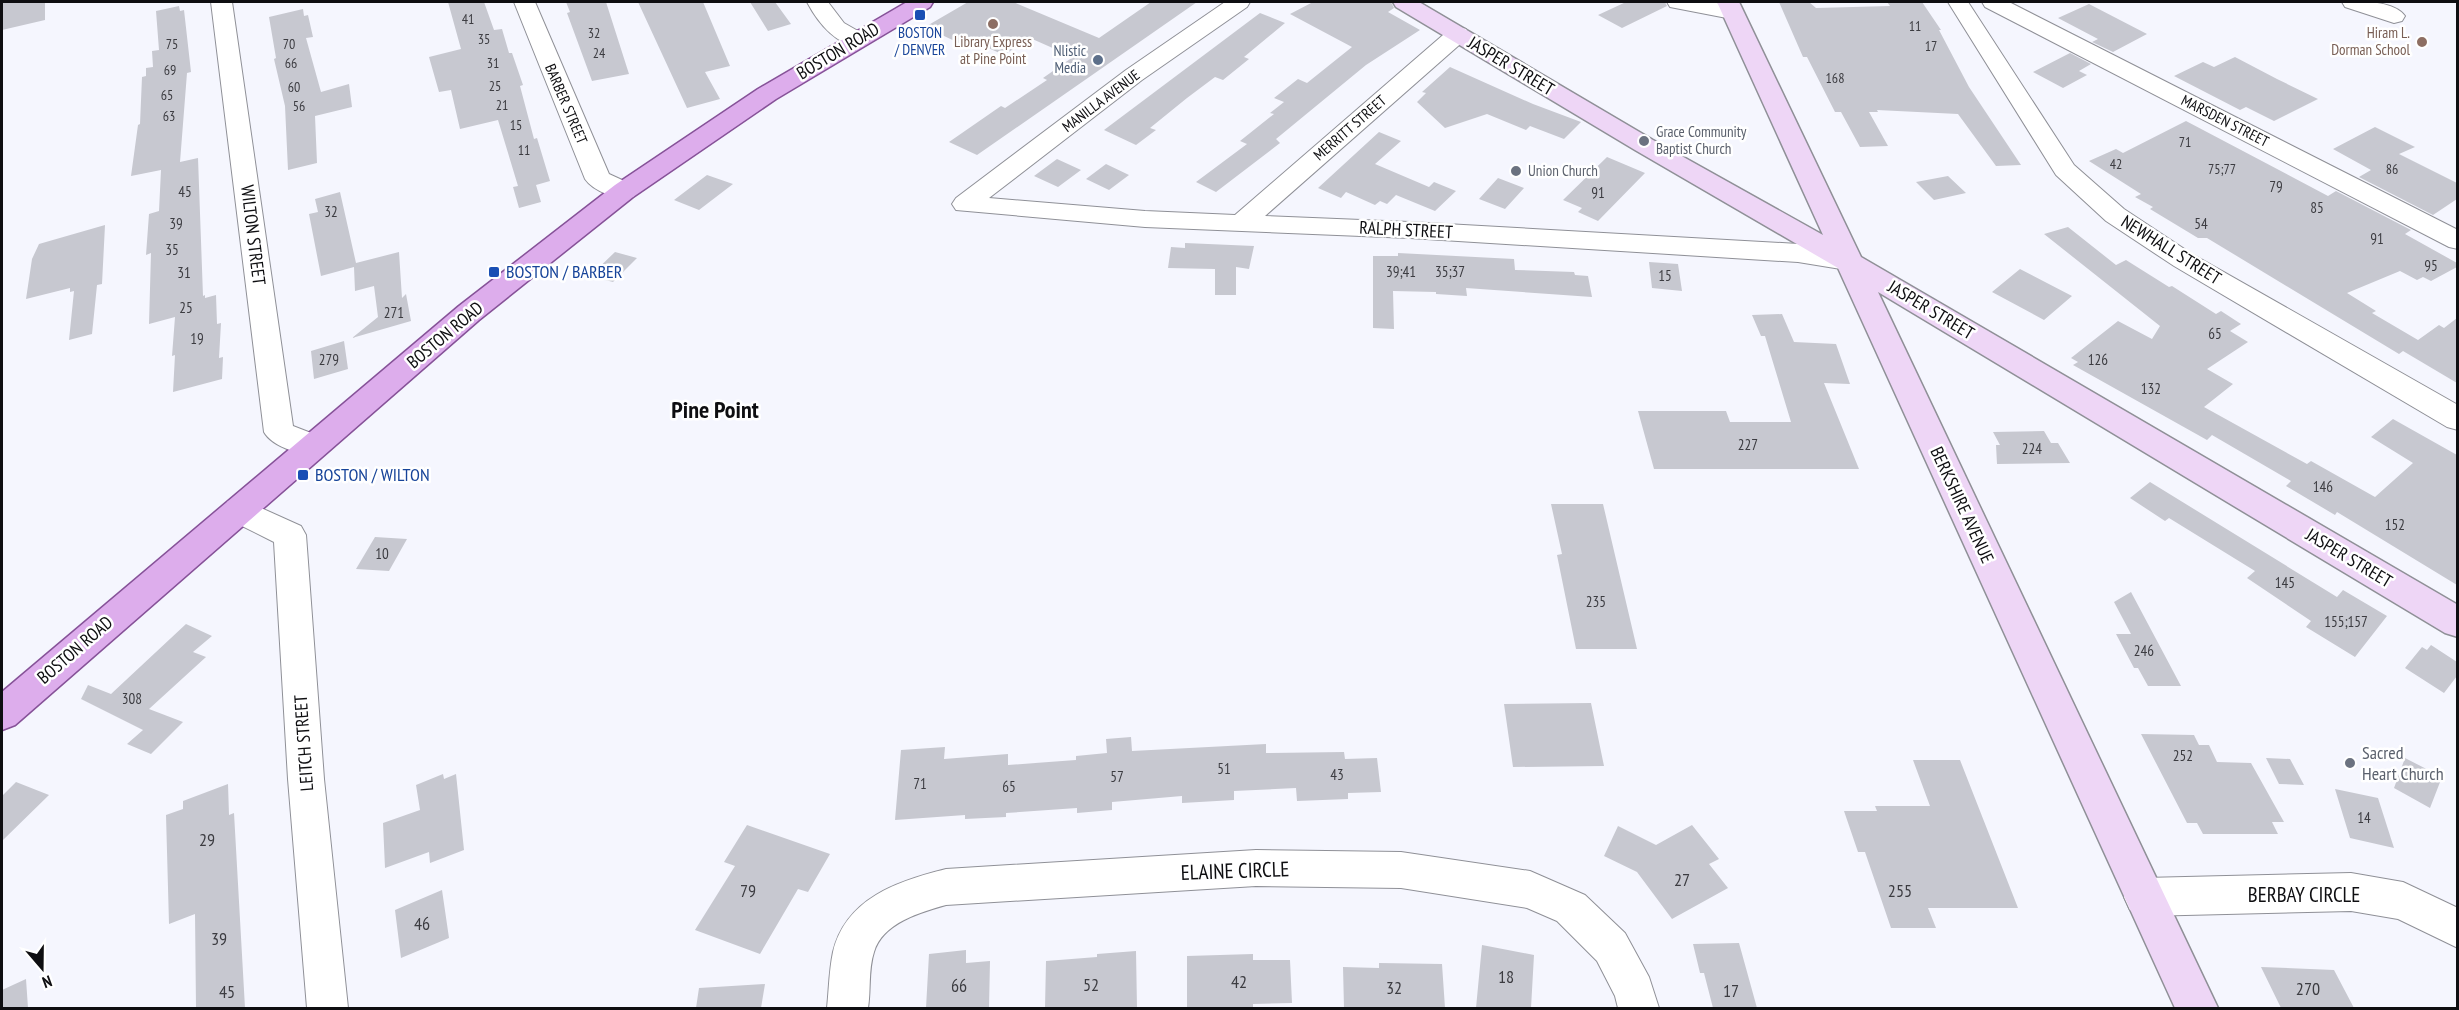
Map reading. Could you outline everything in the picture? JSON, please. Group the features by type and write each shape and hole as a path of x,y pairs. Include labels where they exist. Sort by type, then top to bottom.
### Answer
{"main road":[{"name":"BOSTON ROAD","path":"2,714 469,313 624,191 767,94 922,2"},
{"name":"JASPER STREET","path":"1404,2 2457,622"},
{"name":"BERKSHIRE AVENUE","path":"1730,7 2197,1008"}],"street":[{"name":"WILTON STREET","path":"221,2 279,432 313,446"},
{"name":"BARBER STREET","path":"524,2 597,179 624,191"},
{"path":"817,2 836,28 857,40"},
{"name":"MANILLA AVENUE","path":"965,204 1134,75 1239,2"},
{"path":"1678,2 1730,7"},
{"name":"NEWHALL STREET","path":"1958,2 2065,170 2115,215 2183,260 2457,419"},
{"name":"MARSDEN STREET","path":"1993,2 2457,241"},
{"path":"2353,2 2394,16"},
{"name":"MERRITT STREET","path":"1242,222 1458,34"},
{"name":"RALPH STREET","path":"965,204 1145,219 1504,234 1774,252 1847,261"},
{"name":"LEITCH STREET","path":"239,510 290,535 306,779 328,1008"},
{"name":"ELAINE CIRCLE","path":"848,1008 856,945 878,914 912,896 946,887 1256,868 1401,870 1530,890 1571,908 1611,947 1634,991 1638,1008"},
{"name":"BERBAY CIRCLE","path":"2144,897 2351,892 2403,901 2457,929"}],"building":[{"path":"2,2 45,2 45,20 2,30"},
{"path":"448,2 484,2 494,30 502,29 509,53 512,53 523,85 520,86 534,139 537,138 550,181 536,185 541,202 519,208 513,187 518,186 498,120 460,129 451,90 439,92 429,57 461,49"},
{"path":"566,2 606,2 629,74 592,81 567,13 570,12"},
{"path":"638,2 703,2 730,66 705,72 720,99 687,108"},
{"path":"750,2 775,2 791,24 768,31"},
{"path":"968,2 1013,2 1099,38 1151,2 1197,2 977,155 949,142 1001,106 1005,108 1047,80 1043,78 1073,57 1030,38 1004,55 968,39 961,44 925,27"},
{"path":"1313,2 1391,2 1394,8 1388,12 1420,30 1366,65 1276,139 1280,143 1216,192 1196,182 1247,144 1240,141 1274,114 1270,113 1284,102 1274,98 1298,79 1307,83 1352,47 1290,14"},
{"path":"1626,2 1665,2 1667,6 1622,28 1598,15"},
{"path":"1779,2 1809,2 1816,8 1890,6 1887,2 1922,2 1941,30 1939,30 1969,87 2021,165 1996,166 1958,114 1877,110 1878,112 1869,112 1888,146 1860,147 1841,112 1835,112 1807,57 1803,57"},
{"path":"2089,4 2147,34 2113,52 2092,42 2098,39 2058,18"},
{"path":"179,6 180,11 184,10 191,72 187,73 180,162 198,158 203,296 205,295 205,298 216,295 217,324 221,323 219,358 223,357 222,379 173,392 175,355 172,356 175,317 149,324 151,253 146,255 149,214 159,211 161,170 131,176 138,125 140,124 142,77 146,76 146,68 153,67 152,51 159,50 156,11"},
{"path":"303,9 304,16 308,15 313,37 306,38 321,92 349,84 352,107 315,116 317,163 288,170 285,106 274,59 276,58 269,17"},
{"path":"1260,13 1285,23 1244,57 1249,59 1223,80 1215,77 1150,128 1156,130 1136,145 1104,130"},
{"path":"2070,53 2091,64 2079,71 2087,75 2063,88 2033,72"},
{"path":"2235,57 2318,99 2274,121 2246,107 2240,110 2174,76 2203,62 2214,67"},
{"path":"1450,67 1533,104 1581,122 1564,139 1530,126 1526,130 1487,114 1445,128 1417,102 1426,93 1422,92"},
{"path":"2186,121 2328,196 2336,191 2411,230 2405,234 2457,263 2457,267 2431,281 2423,277 2417,280 2400,271 2347,293 2376,311 2372,313 2418,340 2439,325 2444,328 2457,318 2457,383 2403,351 2399,354 2207,238 2198,238 2150,209 2153,207 2135,197 2141,194 2089,161 2116,149 2123,153"},
{"path":"2375,127 2415,147 2399,154 2457,183 2457,199 2433,215 2359,177 2371,170 2333,149"},
{"path":"1379,132 1401,141 1375,164 1429,187 1434,182 1456,191 1435,211 1396,195 1387,204 1380,201 1375,205 1346,192 1341,198 1318,188"},
{"path":"1607,157 1645,173 1598,221 1578,212 1582,208 1563,200"},
{"path":"1057,159 1081,170 1058,187 1034,176"},
{"path":"1106,164 1129,175 1109,190 1086,179"},
{"path":"707,175 733,184 699,210 674,200"},
{"path":"1948,176 1966,193 1934,200 1916,182"},
{"path":"1498,178 1524,188 1505,209 1479,199"},
{"path":"340,192 356,263 399,252 402,298 406,294 411,321 352,338 378,317 374,286 355,291 354,267 321,276 309,214 318,212 315,199"},
{"path":"105,225 102,284 97,285 92,334 69,340 74,291 70,292 70,288 26,299 32,259 39,244"},
{"path":"2068,227 2116,265 2126,260 2216,314 2221,311 2241,324 2230,331 2248,342 2207,369 2233,384 2204,407 2307,464 2311,461 2375,497 2413,463 2371,437 2393,419 2457,455 2457,585 2337,512 2335,515 2286,486 2291,481 2212,435 2207,440 2073,365 2078,362 2071,358 2118,321 2152,339 2160,326 2044,234"},
{"path":"1185,243 1254,246 1249,269 1236,267 1236,295 1215,295 1215,269 1168,268 1171,247 1185,248"},
{"path":"615,252 637,258 613,282 590,276"},
{"path":"1398,253 1514,259 1515,270 1574,272 1575,275 1588,276 1592,297 1466,288 1467,296 1436,294 1436,292 1393,291 1394,329 1373,328 1373,256 1398,256"},
{"path":"1649,262 1678,264 1682,291 1652,288"},
{"path":"2020,269 2072,296 2044,320 1992,292"},
{"path":"1782,314 1794,342 1836,344 1850,384 1824,383 1859,469 1654,469 1638,411 1726,411 1730,422 1791,422 1765,336 1761,336 1752,315"},
{"path":"344,341 348,369 314,379 311,351"},
{"path":"2044,431 2051,443 2058,443 2070,463 1997,464 1996,445 2000,445 1993,432"},
{"path":"2150,482 2337,597 2343,590 2387,616 2355,657 2306,627 2311,621 2247,578 2255,571 2169,518 2165,521 2130,498"},
{"path":"1551,504 1603,504 1637,649 1576,649 1557,555 1562,554"},
{"path":"375,537 407,539 389,571 356,569"},
{"path":"2131,592 2181,686 2148,686 2138,668 2134,668 2116,634 2131,634 2114,602"},
{"path":"186,624 212,636 193,652 206,657 149,709 183,722 151,754 127,744 143,730 81,699 88,685 111,694"},
{"path":"2431,645 2457,662 2457,676 2444,693 2405,668 2422,647 2427,650"},
{"path":"1591,703 1604,766 1513,767 1504,704"},
{"path":"2141,734 2194,735 2199,745 2209,745 2217,762 2251,763 2284,822 2272,822 2278,834 2203,834 2197,823 2187,823"},
{"path":"1131,737 1132,751 1266,744 1266,753 1344,752 1345,759 1377,758 1381,792 1348,793 1348,799 1297,801 1296,788 1234,791 1234,800 1182,803 1182,796 1112,802 1112,810 1077,813 1077,808 1006,813 1006,817 965,819 965,815 895,820 901,750 945,747 944,759 1008,754 1008,765 1076,760 1076,756 1107,753 1106,739"},
{"path":"2266,758 2290,759 2304,785 2279,784"},
{"path":"2405,758 2442,777 2430,808 2394,788"},
{"path":"1913,760 1960,760 2018,908 1928,908 1936,928 1891,928 1865,852 1858,852 1844,811 1877,811 1875,806 1930,806"},
{"path":"443,774 444,779 456,774 464,850 430,863 429,852 385,868 383,823 420,810 416,785"},
{"path":"16,782 49,795 2,841 2,796"},
{"path":"228,784 229,815 234,813 245,1008 196,1008 195,914 169,924 166,815 183,809 183,801"},
{"path":"2335,789 2378,798 2394,848 2350,838"},
{"path":"747,825 830,854 808,892 798,889 760,954 695,930 735,866 724,862"},
{"path":"1692,825 1719,859 1709,864 1728,888 1672,919 1637,872 1604,856 1618,826 1656,845"},
{"path":"442,890 449,938 401,958 395,910"},
{"path":"1739,943 1757,1008 1713,1008 1704,973 1700,973 1693,944"},
{"path":"1482,945 1534,955 1531,1008 1476,1008"},
{"path":"966,950 966,963 990,961 989,1008 926,1008 929,954"},
{"path":"1136,951 1137,1008 1045,1008 1046,961"},
{"path":"1253,954 1253,960 1290,960 1292,1003 1253,1004 1253,1008 1187,1008 1187,956"},
{"path":"1379,963 1442,964 1445,1008 1344,1008 1343,967 1379,968"},
{"path":"2261,967 2334,970 2354,1008 2281,1008"},
{"path":"26,979 28,1008 2,1008 2,990"},
{"path":"765,984 761,1008 696,1008 699,988"}],"place":[{"name":"BOSTON / DENVER","path":"920,15"},
{"name":"Library Express at Pine Point","path":"993,24"},
{"name":"Hiram L. Dorman School","path":"2422,42"},
{"name":"Nlistic Media","path":"1098,60"},
{"name":"Grace Community Baptist Church","path":"1644,141"},
{"name":"Union Church","path":"1516,171"},
{"name":"BOSTON / BARBER","path":"494,272"},
{"name":"BOSTON / WILTON","path":"303,475"},
{"name":"Sacred Heart Church","path":"2350,763"}],"district":[{"name":"Pine Point","path":"715,410"}]}
